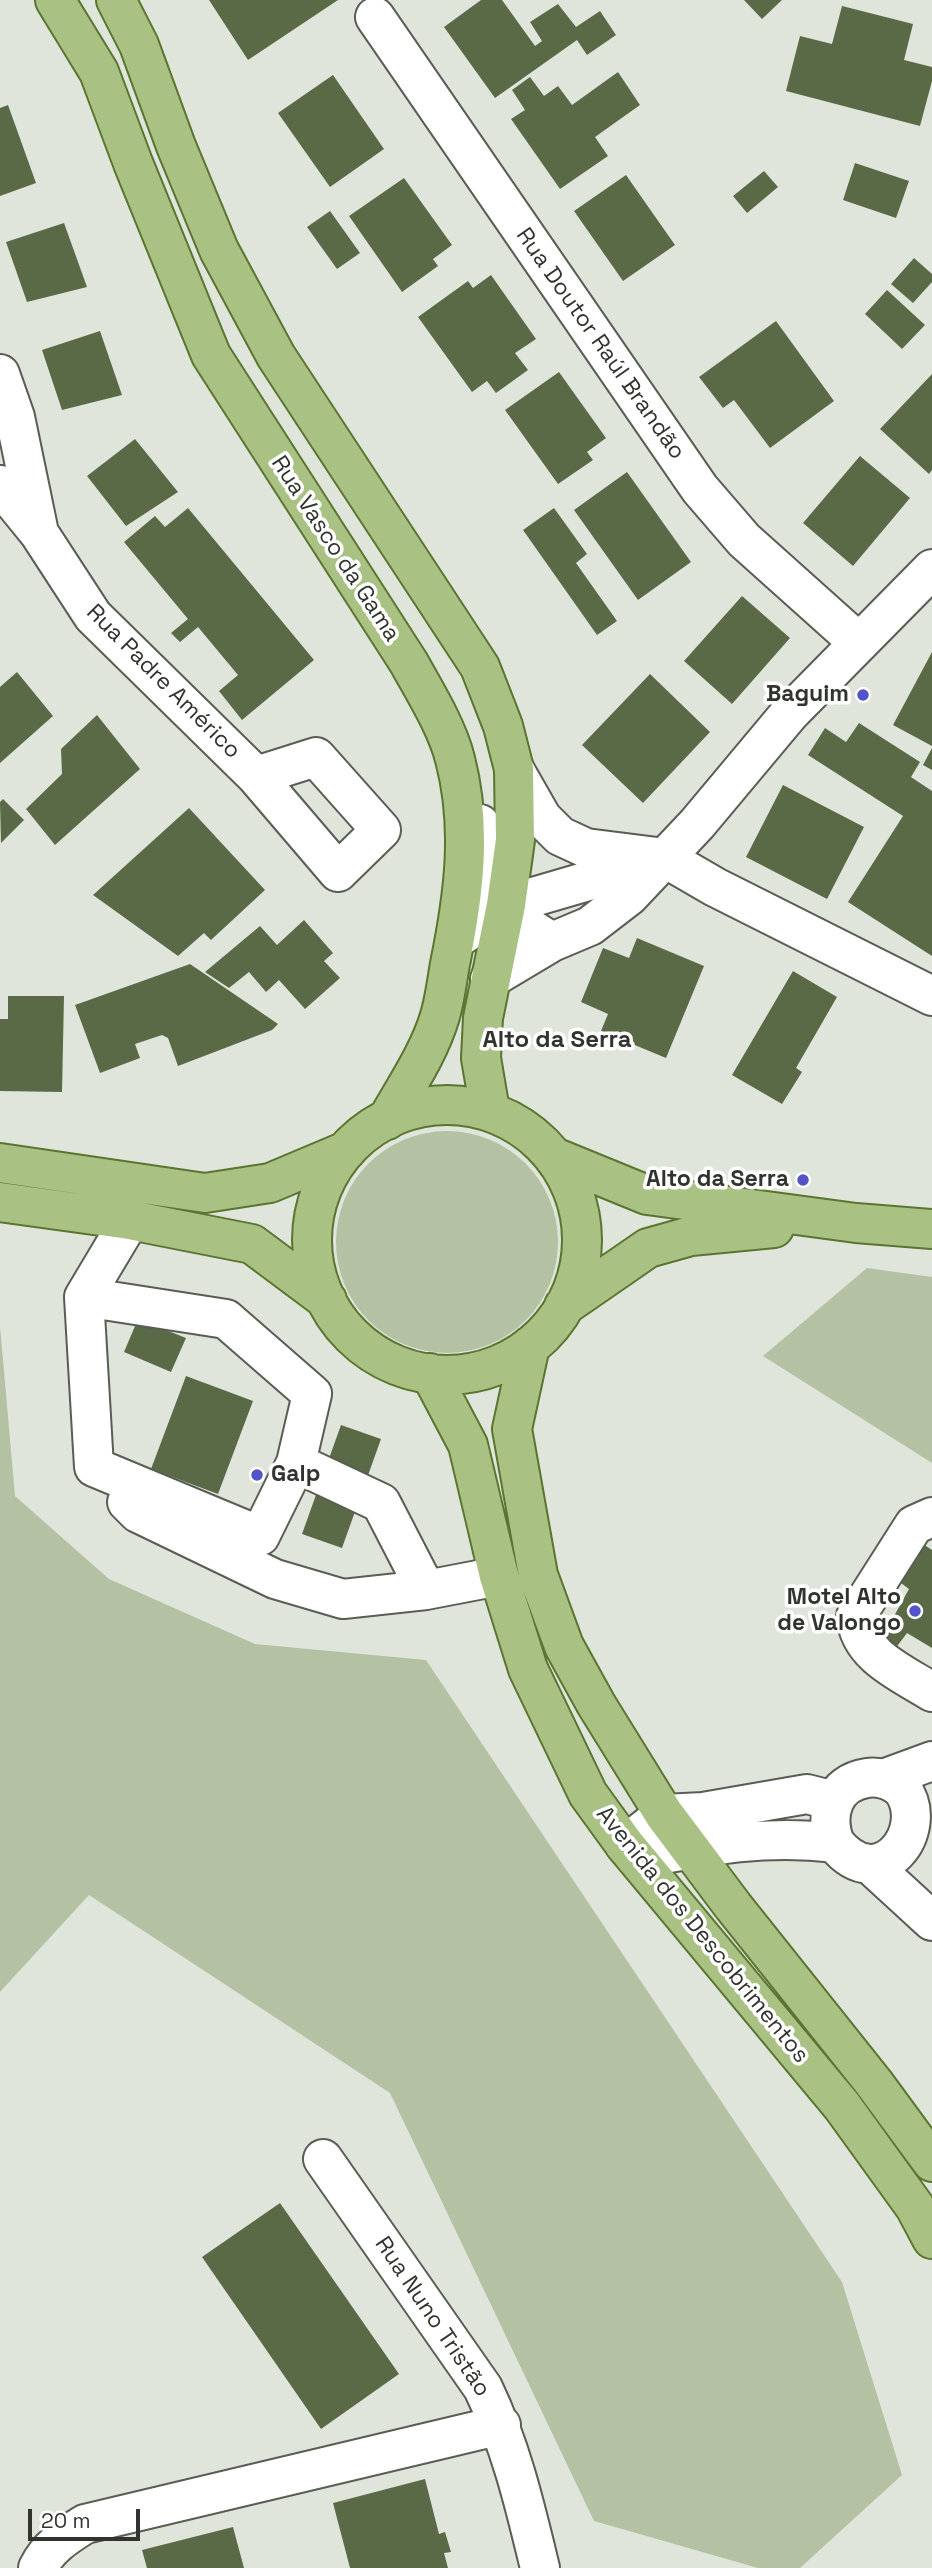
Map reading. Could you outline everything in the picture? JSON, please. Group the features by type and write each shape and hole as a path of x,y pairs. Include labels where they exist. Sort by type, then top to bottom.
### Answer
{"main road":[{"name":"Rua Vasco da Gama","path":"55,0 99,72 211,355 409,663 455,757 463,802 466,868 455,940 440,1016 425,1055 387,1120"},
{"path":"117,0 139,45 176,146 219,250 276,356 480,667 503,726 514,769 515,841 506,905 483,1018 481,1058 490,1111"},
{"path":"437,1105 464,1105 490,1111 514,1122 536,1137 554,1157 573,1192 582,1230 581,1256 575,1282 564,1306 549,1328 530,1346 508,1360 483,1370 457,1374 404,1368 370,1350 341,1323 327,1300 317,1276 313,1250 313,1223 325,1185 346,1151 365,1133 387,1120 411,1110 437,1105"},
{"path":"0,1163 205,1193 270,1183 346,1151"},
{"path":"554,1157 647,1195 856,1223 932,1229"},
{"path":"0,1202 130,1220 252,1244 327,1300"},
{"path":"564,1306 648,1248 691,1236 856,1223"},
{"name":"Avenida dos Descobrimentos","path":"530,1346 512,1429 538,1575 564,1646 596,1704 664,1814 733,1906 874,2083 932,2162"},
{"name":"Avenida dos Descobrimentos","path":"430,1373 468,1445 499,1577 528,1669 588,1794 631,1852 842,2106 915,2207 932,2239"}],"street":[{"name":"Rua Doutor Raúl Brandão","path":"375,17 700,489 744,540 859,643"},
{"path":"0,374 15,417 39,533"},
{"name":"Rua Padre Américo","path":"0,485 39,533 93,616 256,776"},
{"path":"491,979 552,942 590,926 629,896 697,824 789,715 859,643 927,582"},
{"path":"432,707 465,746 476,779 480,820 480,873 522,923 552,942"},
{"path":"514,769 542,818 560,836 586,848 665,858 715,887 932,996"},
{"path":"455,940 506,905 665,858"},
{"path":"130,1220 84,1297 94,1467 138,1513 275,1579 343,1599 426,1590 499,1577"},
{"path":"84,1297 226,1319 312,1394 296,1463 260,1536 94,1467"},
{"path":"296,1463 381,1503 426,1590"},
{"path":"932,1517 914,1525 856,1616 857,1631 873,1654 932,1692"},
{"path":"883,1779 932,1761"},
{"path":"919,1824 892,1860 871,1865 844,1855 835,1843 829,1815 834,1801 843,1789 855,1781 869,1777 896,1784 914,1805 919,1824 932,1891"},
{"path":"631,1852 664,1814 703,1812 807,1794 834,1801"},
{"path":"631,1852 689,1849 749,1840 806,1839 835,1843"},
{"path":"733,1906 733,1878 749,1840"},
{"path":"871,1865 932,1921"},
{"name":"Rua Nuno Tristão","path":"323,2159 483,2388 514,2465 540,2568"},
{"path":"49,2554 85,2524 500,2425"}],"green space":[{"path":"447,1131 469,1133 489,1139 526,1163 550,1200 556,1220 556,1264 550,1284 526,1321 489,1345 469,1351 447,1353 425,1351 405,1345 368,1321 344,1284 338,1264 336,1242 338,1220 344,1200 368,1163 405,1139 425,1133"},
{"path":"867,1268 932,1277 932,1463 763,1356"},
{"path":"0,1326 15,1496 109,1579 255,1644 426,1660 842,2282 902,2475 800,2568 758,2568 594,2521 390,2093 89,1895 0,1992"}],"building":[{"path":"209,0 338,0 248,60"},
{"path":"481,0 502,0 535,46 542,41 530,22 558,4 576,27 600,11 616,35 587,55 577,40 495,98 444,27"},
{"path":"744,0 782,0 762,19"},
{"path":"842,6 913,24 904,60 932,67 932,81 920,126 786,91 800,36 832,44"},
{"path":"618,72 640,105 595,137 608,156 560,189 511,119 525,110 512,90 530,77 544,96 558,86 572,105"},
{"path":"333,75 384,149 330,187 278,113"},
{"path":"8,105 36,183 0,196 0,108"},
{"path":"855,163 909,181 896,218 843,200"},
{"path":"764,171 778,187 747,213 733,196"},
{"path":"626,175 675,245 623,281 574,211"},
{"path":"404,178 452,245 433,259 438,266 402,292 349,216"},
{"path":"330,211 360,253 337,269 307,227"},
{"path":"64,223 87,287 27,302 6,242"},
{"path":"914,258 932,274 932,282 913,303 891,284"},
{"path":"491,275 536,339 515,353 528,370 496,393 487,381 472,392 418,317 468,281 473,288"},
{"path":"887,290 925,325 902,349 865,314"},
{"path":"776,321 834,401 770,448 734,400 723,408 699,377"},
{"path":"100,331 122,395 62,410 42,350"},
{"path":"559,372 606,438 587,452 593,460 558,484 505,410"},
{"path":"932,374 932,470 929,474 880,429"},
{"path":"135,439 178,492 126,526 87,476"},
{"path":"860,456 910,498 853,566 803,523"},
{"path":"627,472 691,562 638,600 574,510"},
{"path":"188,508 314,660 242,720 219,691 238,675 198,627 180,642 171,633 188,619 124,542 155,516 165,527"},
{"path":"554,508 587,554 576,563 617,621 597,635 523,530"},
{"path":"742,596 790,638 732,704 684,661"},
{"path":"932,652 932,746 893,725"},
{"path":"17,672 53,716 0,763 0,687"},
{"path":"650,674 710,732 643,803 582,745"},
{"path":"97,715 140,769 55,845 26,809 62,774 61,749"},
{"path":"859,723 920,762 911,777 932,791 932,956 848,902 903,816 808,755 825,728 846,742"},
{"path":"932,748 932,770 923,765"},
{"path":"783,785 864,827 827,899 746,857"},
{"path":"3,799 24,820 1,843 0,802"},
{"path":"189,808 265,890 211,940 204,933 178,956 93,895"},
{"path":"304,920 333,953 324,961 340,978 305,1009 279,980 266,992 249,972 229,988 205,972 260,926 277,945"},
{"path":"637,938 704,966 666,1058 601,1031 608,1014 581,1002 603,948 629,958"},
{"path":"190,964 278,1024 272,1030 178,1066 168,1038 162,1035 135,1044 140,1058 100,1073 75,1005"},
{"path":"793,971 837,997 796,1068 802,1072 782,1104 732,1075"},
{"path":"8,996 64,996 62,1092 0,1091 0,1019 8,1019"},
{"path":"138,1319 186,1338 171,1372 124,1352"},
{"path":"186,1376 253,1401 218,1494 151,1469"},
{"path":"341,1425 381,1439 342,1548 302,1534"},
{"name":"Motel Alto de Valongo","path":"923,1544 932,1550 932,1648 907,1633 892,1653 878,1645 909,1589 901,1583"},
{"path":"280,2203 399,2374 321,2429 202,2257"},
{"path":"425,2479 439,2534 445,2532 451,2552 444,2553 448,2568 350,2568 333,2503"},
{"path":"233,2527 244,2568 147,2568 142,2550"}],"place":[{"name":"Baguim","path":"863,695"},
{"name":"Alto da Serra","path":"803,1180"},
{"name":"Galp","path":"257,1475"},
{"name":"Motel Alto de Valongo","path":"915,1611"}],"district":[{"name":"Alto da Serra","path":"557,1040"}]}
